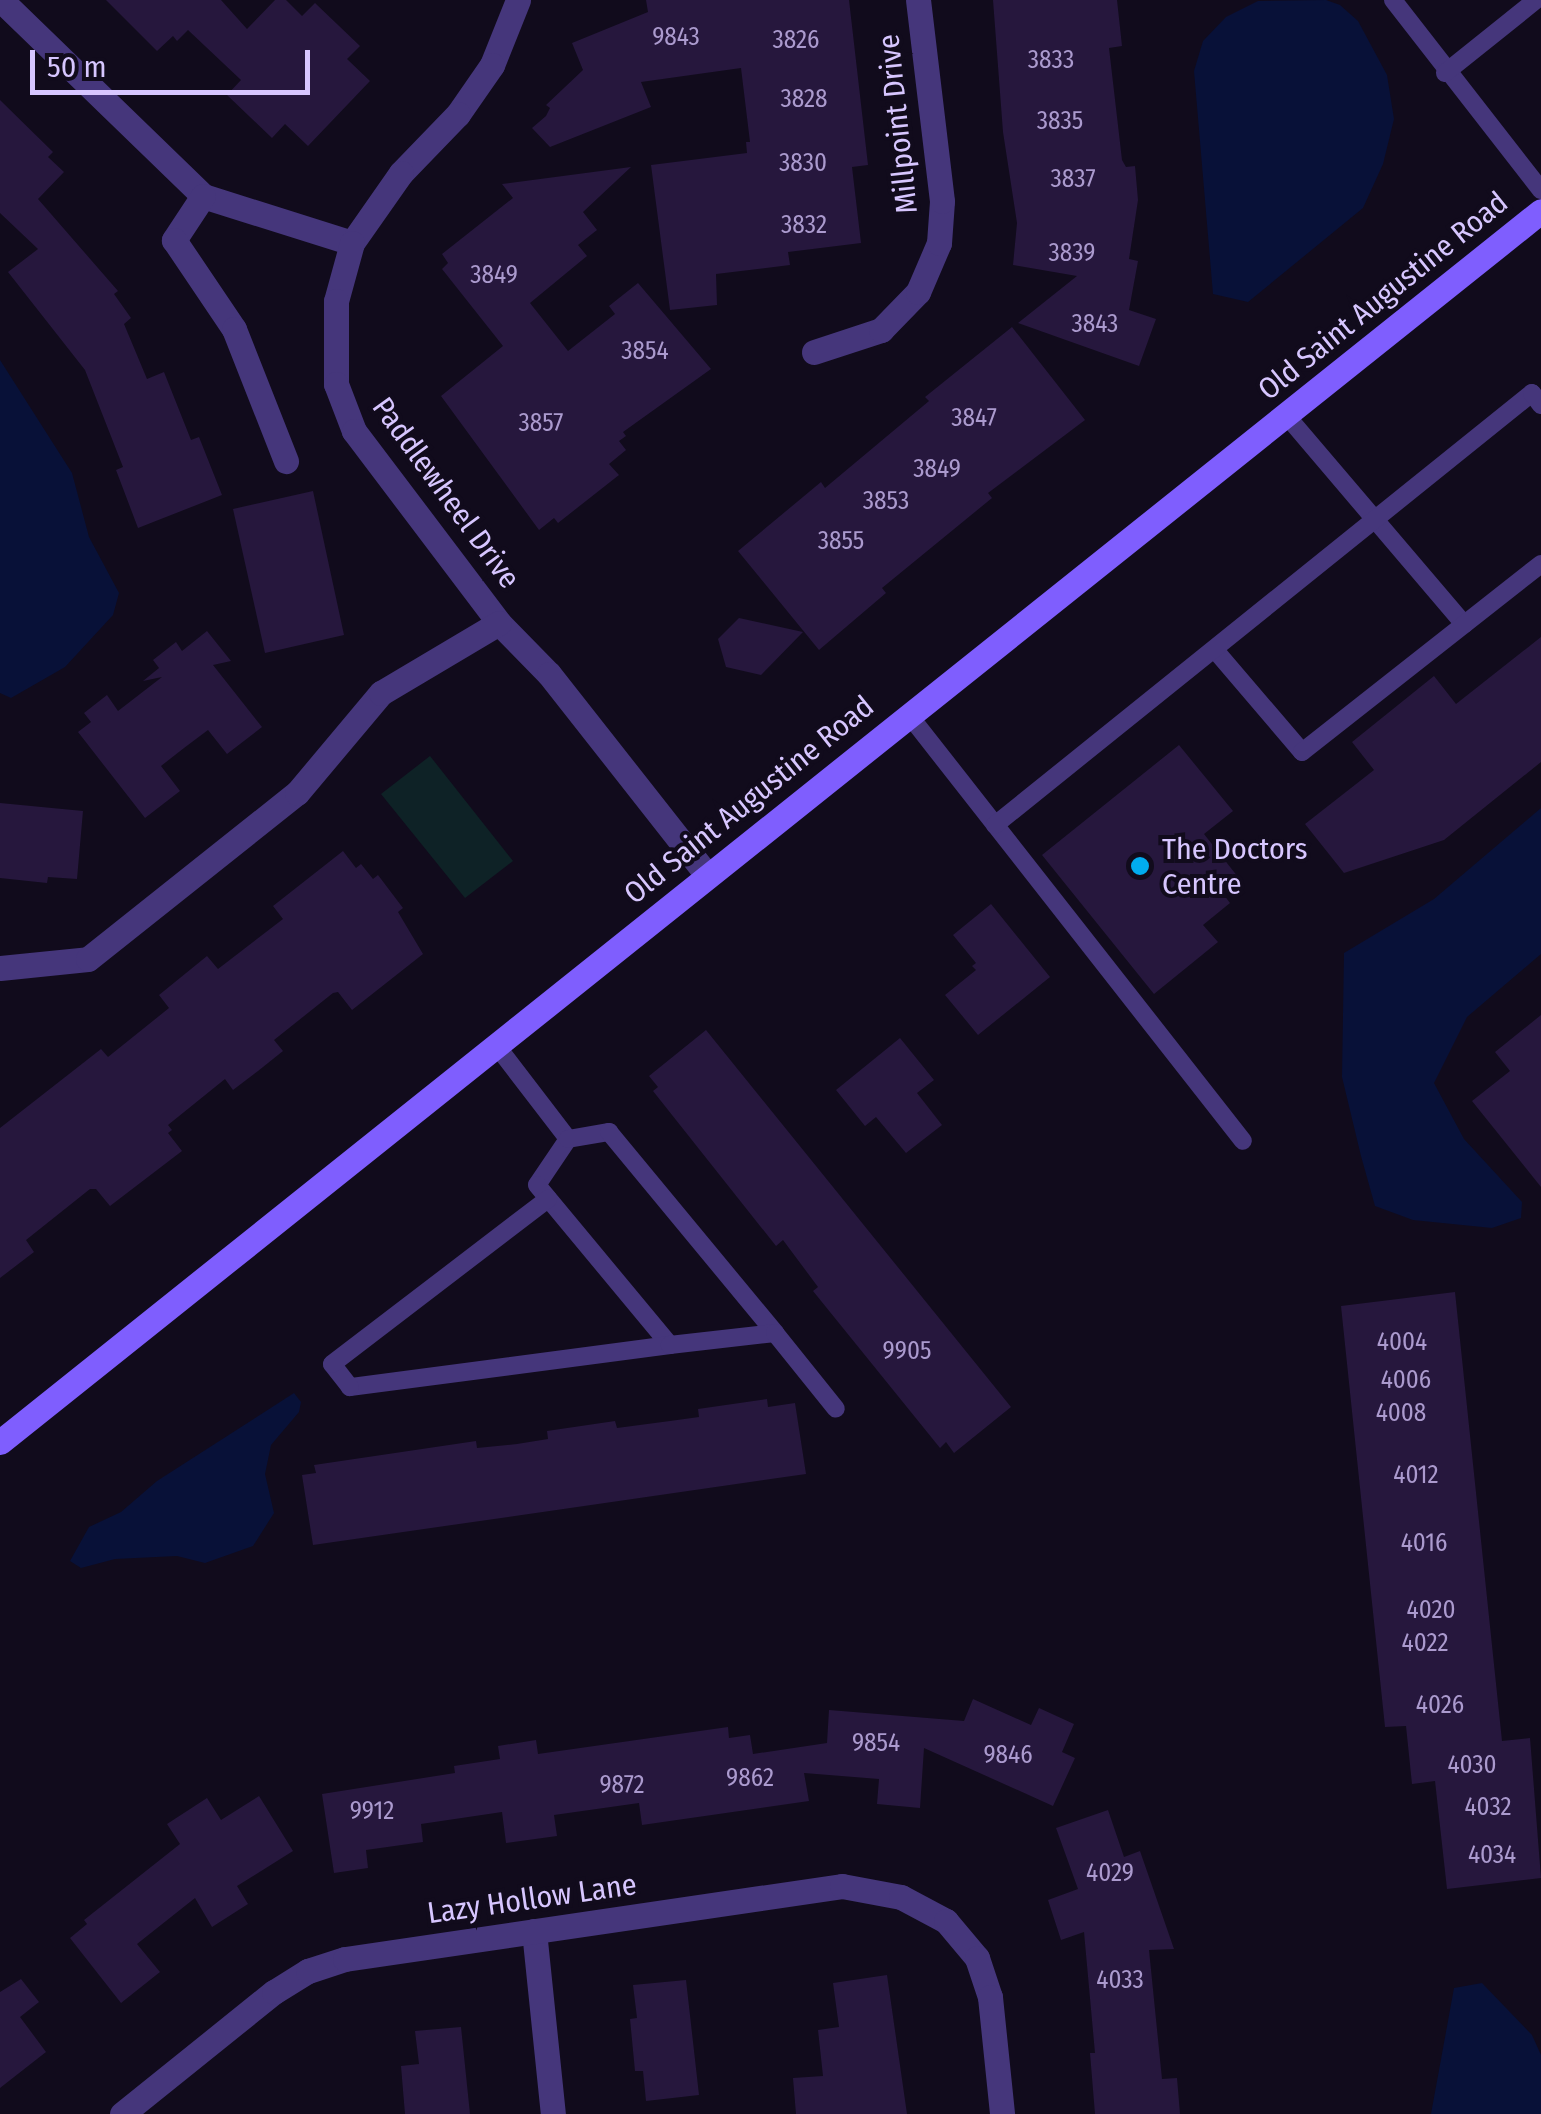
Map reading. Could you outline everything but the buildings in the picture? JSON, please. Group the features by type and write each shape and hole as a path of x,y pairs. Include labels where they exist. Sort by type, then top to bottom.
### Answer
{"main road":[{"name":"Old Saint Augustine Road","path":"0,1442 1541,211"}],"street":[{"path":"1,0 204,196 352,243"},
{"name":"Paddlewheel Drive","path":"518,0 492,65 458,114 401,173 352,243 336,302 332,346 336,384 354,431 500,623 549,674 707,875"},
{"name":"Millpoint Drive","path":"814,352 882,330 918,292 939,243 942,201 918,0"},
{"path":"204,196 174,240 234,330 286,461"},
{"path":"0,968 88,958 298,793 382,693 500,623"},
{"name":"Lazy Hollow Lane","path":"122,2114 274,1992 308,1971 345,1959 842,1886 901,1896 916,1904 946,1921 977,1958 990,1997 1002,2114"},
{"path":"534,1931 552,2114"}],"lane":[{"path":"1393,0 1445,73 1541,190"},
{"path":"1445,73 1536,0"},
{"path":"996,825 1532,393 1541,405"},
{"path":"1286,415 1464,624"},
{"path":"1215,650 1302,752 1541,564"},
{"path":"909,714 1243,1141"},
{"path":"496,1045 568,1139"},
{"path":"670,1345 536,1184 568,1139 609,1132 836,1409"},
{"path":"548,1199 332,1364 350,1387 775,1332"}],"green space":[{"path":"430,756 513,861 465,898 381,794"}],"shaded area":[{"path":"1326,0 1340,5 1358,21 1387,75 1394,119 1383,164 1363,208 1248,302 1213,294 1194,71 1203,41 1226,17 1258,1"},
{"path":"0,360 72,473 89,537 119,593 113,615 65,667 11,698 0,693"},
{"path":"1541,808 1541,954 1467,1017 1434,1083 1464,1139 1522,1202 1521,1218 1492,1228 1413,1220 1375,1206 1361,1156 1342,1077 1344,953 1434,899"},
{"path":"294,1393 301,1402 299,1412 271,1445 265,1474 274,1513 253,1546 205,1563 177,1556 115,1559 81,1568 70,1561 89,1527 121,1512 157,1481"},
{"path":"1482,1983 1532,2035 1541,2055 1541,2114 1431,2114 1454,1988"}],"place":[{"name":"The Doctors Centre","path":"1140,866"}]}
